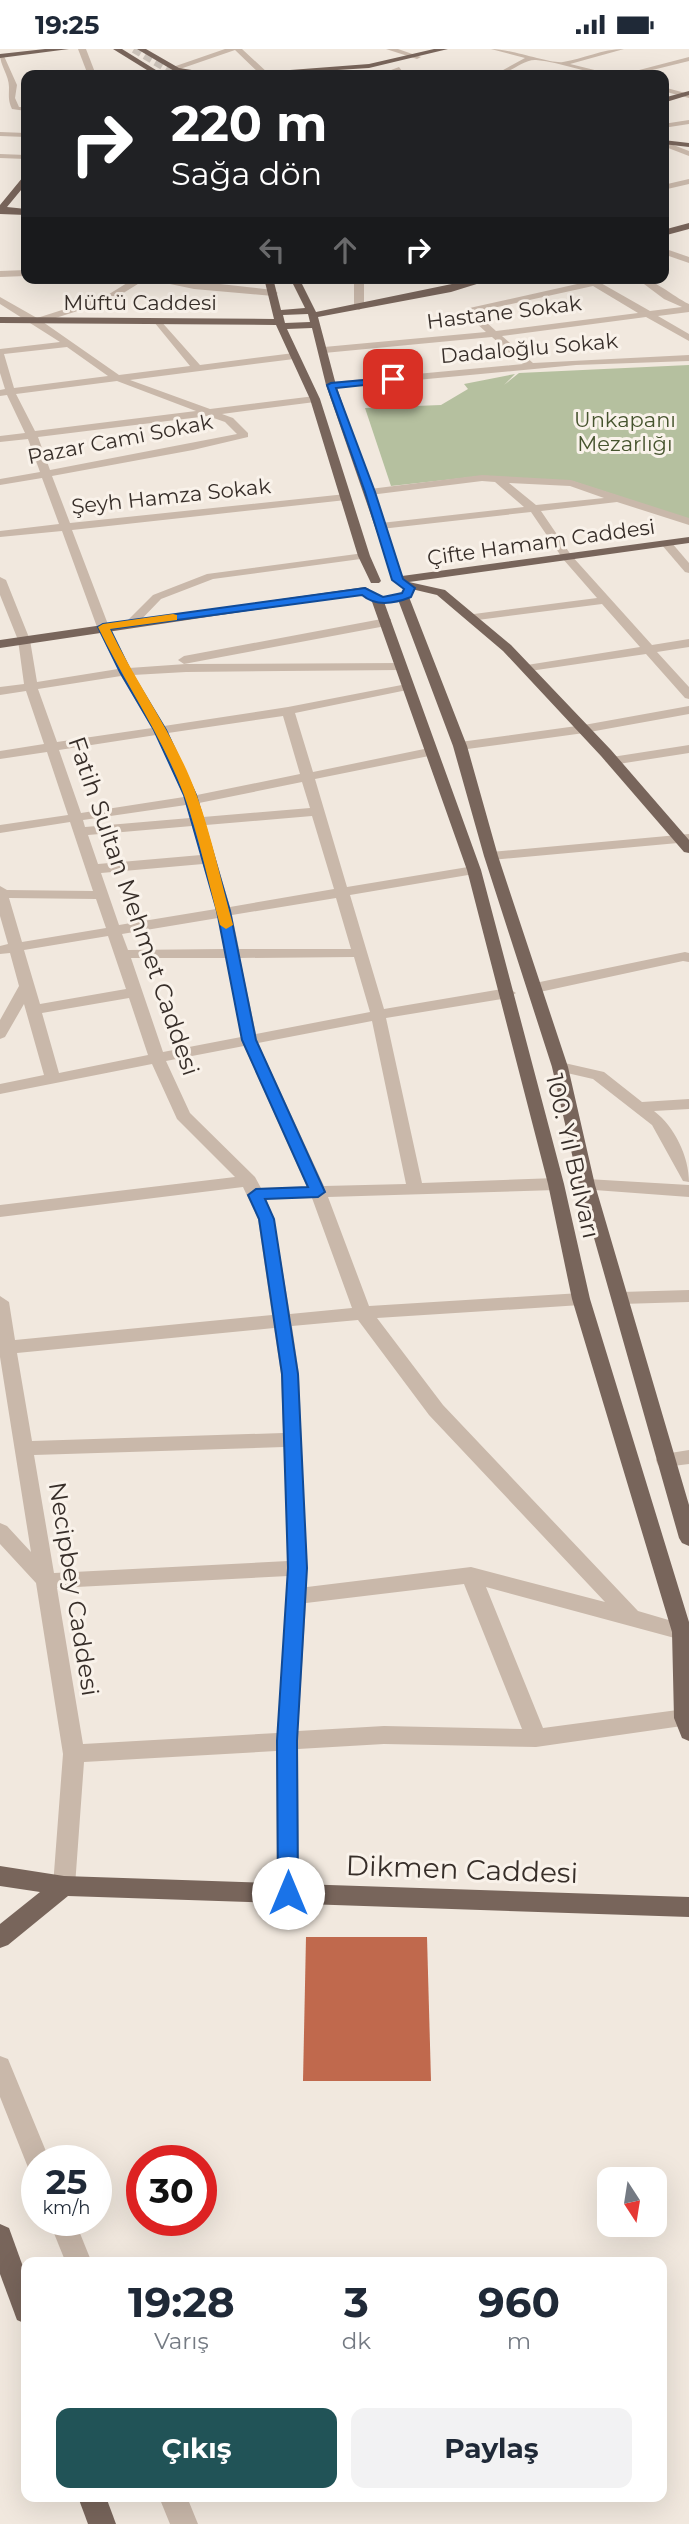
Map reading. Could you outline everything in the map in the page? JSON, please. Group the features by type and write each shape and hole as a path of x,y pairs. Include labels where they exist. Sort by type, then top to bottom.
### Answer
{"main road":[{"path":"0,54 10,50 29,49"},
{"path":"0,54 65,49"},
{"path":"117,49 155,70"},
{"path":"141,49 178,70"},
{"path":"309,70 369,66 448,50"},
{"path":"378,70 399,69 448,50"},
{"path":"669,100 687,95"},
{"path":"669,143 689,143"},
{"path":"1,210 21,185"},
{"path":"1,210 21,212"},
{"path":"669,231 689,226"},
{"path":"270,284 279,320 315,399 364,556 375,581"},
{"name":"100. Yıl Bulvarı","path":"297,284 313,317 324,350 331,385 460,746 491,856 561,1067 587,1185 621,1298 664,1460 689,1538"},
{"name":"Müftü Caddesi","path":"0,320 279,320 313,317 470,284"},
{"name":"Çifte Hamam Caddesi","path":"403,587 567,557 689,540"},
{"path":"371,595 367,585 375,581 441,592 474,618 527,669 687,842"},
{"path":"0,644 131,623 371,595 403,587"},
{"name":"100. Yıl Bulvarı","path":"371,595 387,622 429,752 474,870 556,1184 581,1299 682,1632 687,1725"},
{"name":"Dikmen Caddesi","path":"0,1876 64,1886 689,1907"},
{"path":"0,1938 64,1886"},
{"path":"0,2237 21,2297"},
{"path":"94,2502 102,2524"}],"street":[{"path":"82,49 90,70"},
{"path":"182,70 232,49"},
{"path":"238,49 261,70"},
{"path":"390,49 417,57"},
{"path":"495,49 591,70"},
{"path":"509,52 520,49"},
{"path":"564,63 620,49"},
{"path":"0,54 13,85 16,109 21,109"},
{"path":"508,70 533,57"},
{"path":"644,70 689,59"},
{"path":"669,90 687,95"},
{"path":"0,99 15,98"},
{"path":"669,125 689,122"},
{"path":"0,134 21,135"},
{"path":"669,146 689,154"},
{"path":"0,156 21,157"},
{"path":"0,164 21,165"},
{"path":"669,186 689,181"},
{"path":"669,253 689,260"},
{"path":"669,265 689,260"},
{"path":"0,274 21,273"},
{"path":"36,321 109,298 132,284"},
{"path":"211,284 273,293"},
{"path":"359,284 359,307"},
{"path":"531,366 468,311 574,284"},
{"path":"597,284 689,338"},
{"path":"649,284 689,308"},
{"path":"0,300 36,321 117,378 205,413"},
{"name":"Hastane Sokak","path":"324,350 494,334 689,308"},
{"path":"159,321 198,369"},
{"path":"67,344 0,353 5,392 32,436 103,627 125,672 160,730 192,800 223,911 249,1040 318,1192 363,1313 436,1410 631,1617"},
{"path":"5,392 295,356"},
{"name":"Dadaloğlu Sokak","path":"331,385 531,366 689,358"},
{"path":"0,439 315,399"},
{"name":"Pazar Cami Sokak","path":"0,482 193,447 244,435 229,421 205,413"},
{"path":"370,492 482,478 571,483 689,522"},
{"path":"498,479 535,510 567,557 689,695"},
{"name":"Şeyh Hamza Sokak","path":"0,534 346,497"},
{"path":"381,526 620,499"},
{"path":"667,544 689,570"},
{"path":"131,623 157,597 211,576 364,556"},
{"name":"Fatih Sultan Mehmet Caddesi","path":"0,580 24,640 31,686 157,1058 183,1115 252,1188 266,1219 290,1374 298,1568 287,1741 288,1893"},
{"path":"474,618 605,600"},
{"path":"0,691 125,672 387,622"},
{"path":"527,669 689,643"},
{"path":"125,672 186,668 400,666"},
{"path":"0,755 288,711 408,687"},
{"path":"460,746 584,729 689,710"},
{"path":"288,711 378,1015 415,1188"},
{"path":"612,761 689,749"},
{"path":"79,824 429,752"},
{"path":"0,829 79,824 198,822 318,811"},
{"path":"491,856 687,842"},
{"path":"94,869 208,859"},
{"path":"0,950 474,870"},
{"path":"53,1079 0,893 103,895"},
{"path":"122,954 360,953"},
{"path":"535,988 685,956 689,958"},
{"path":"0,1034 27,986"},
{"path":"34,1010 135,992"},
{"path":"0,1089 378,1015 508,993"},
{"path":"561,1067 598,1075 658,1122 689,1177"},
{"path":"639,1107 689,1104"},
{"path":"0,1211 252,1188 318,1192 556,1184"},
{"path":"587,1185 689,1191"},
{"path":"621,1298 689,1296"},
{"path":"8,1347 363,1313 581,1299"},
{"name":"Necipbey Caddesi","path":"0,1302 74,1754 64,1886"},
{"path":"24,1448 292,1440"},
{"path":"664,1460 689,1457"},
{"path":"0,1531 46,1581 298,1568"},
{"path":"297,1596 471,1575 682,1632"},
{"path":"471,1575 536,1738"},
{"path":"74,1754 384,1735 536,1738 687,1725"},
{"path":"0,2067 32,2145"},
{"path":"68,2236 77,2257"},
{"path":"175,2502 184,2524"}],"green space":[{"name":"Unkapanı Mezarlığı","path":"689,365 689,519 572,481 481,476 391,486 365,408 441,405 468,389 464,384 515,374 504,385 519,373"}],"building":[{"path":"306,1937 427,1937 431,2081 303,2081"}],"tunnel":[{"path":"134,49 170,70"}],"slow traffic":[{"path":"173,617 103,627 125,672 160,730 190,795 226,925"}],"route":[{"path":"288,1893 287,1741 298,1568 290,1374 266,1219 256,1195 318,1192 249,1040 223,911 190,795 160,730 125,672 103,627 365,591 371,597 383,600 407,595 409,588 398,580 370,492 331,385 393,379"}]}
